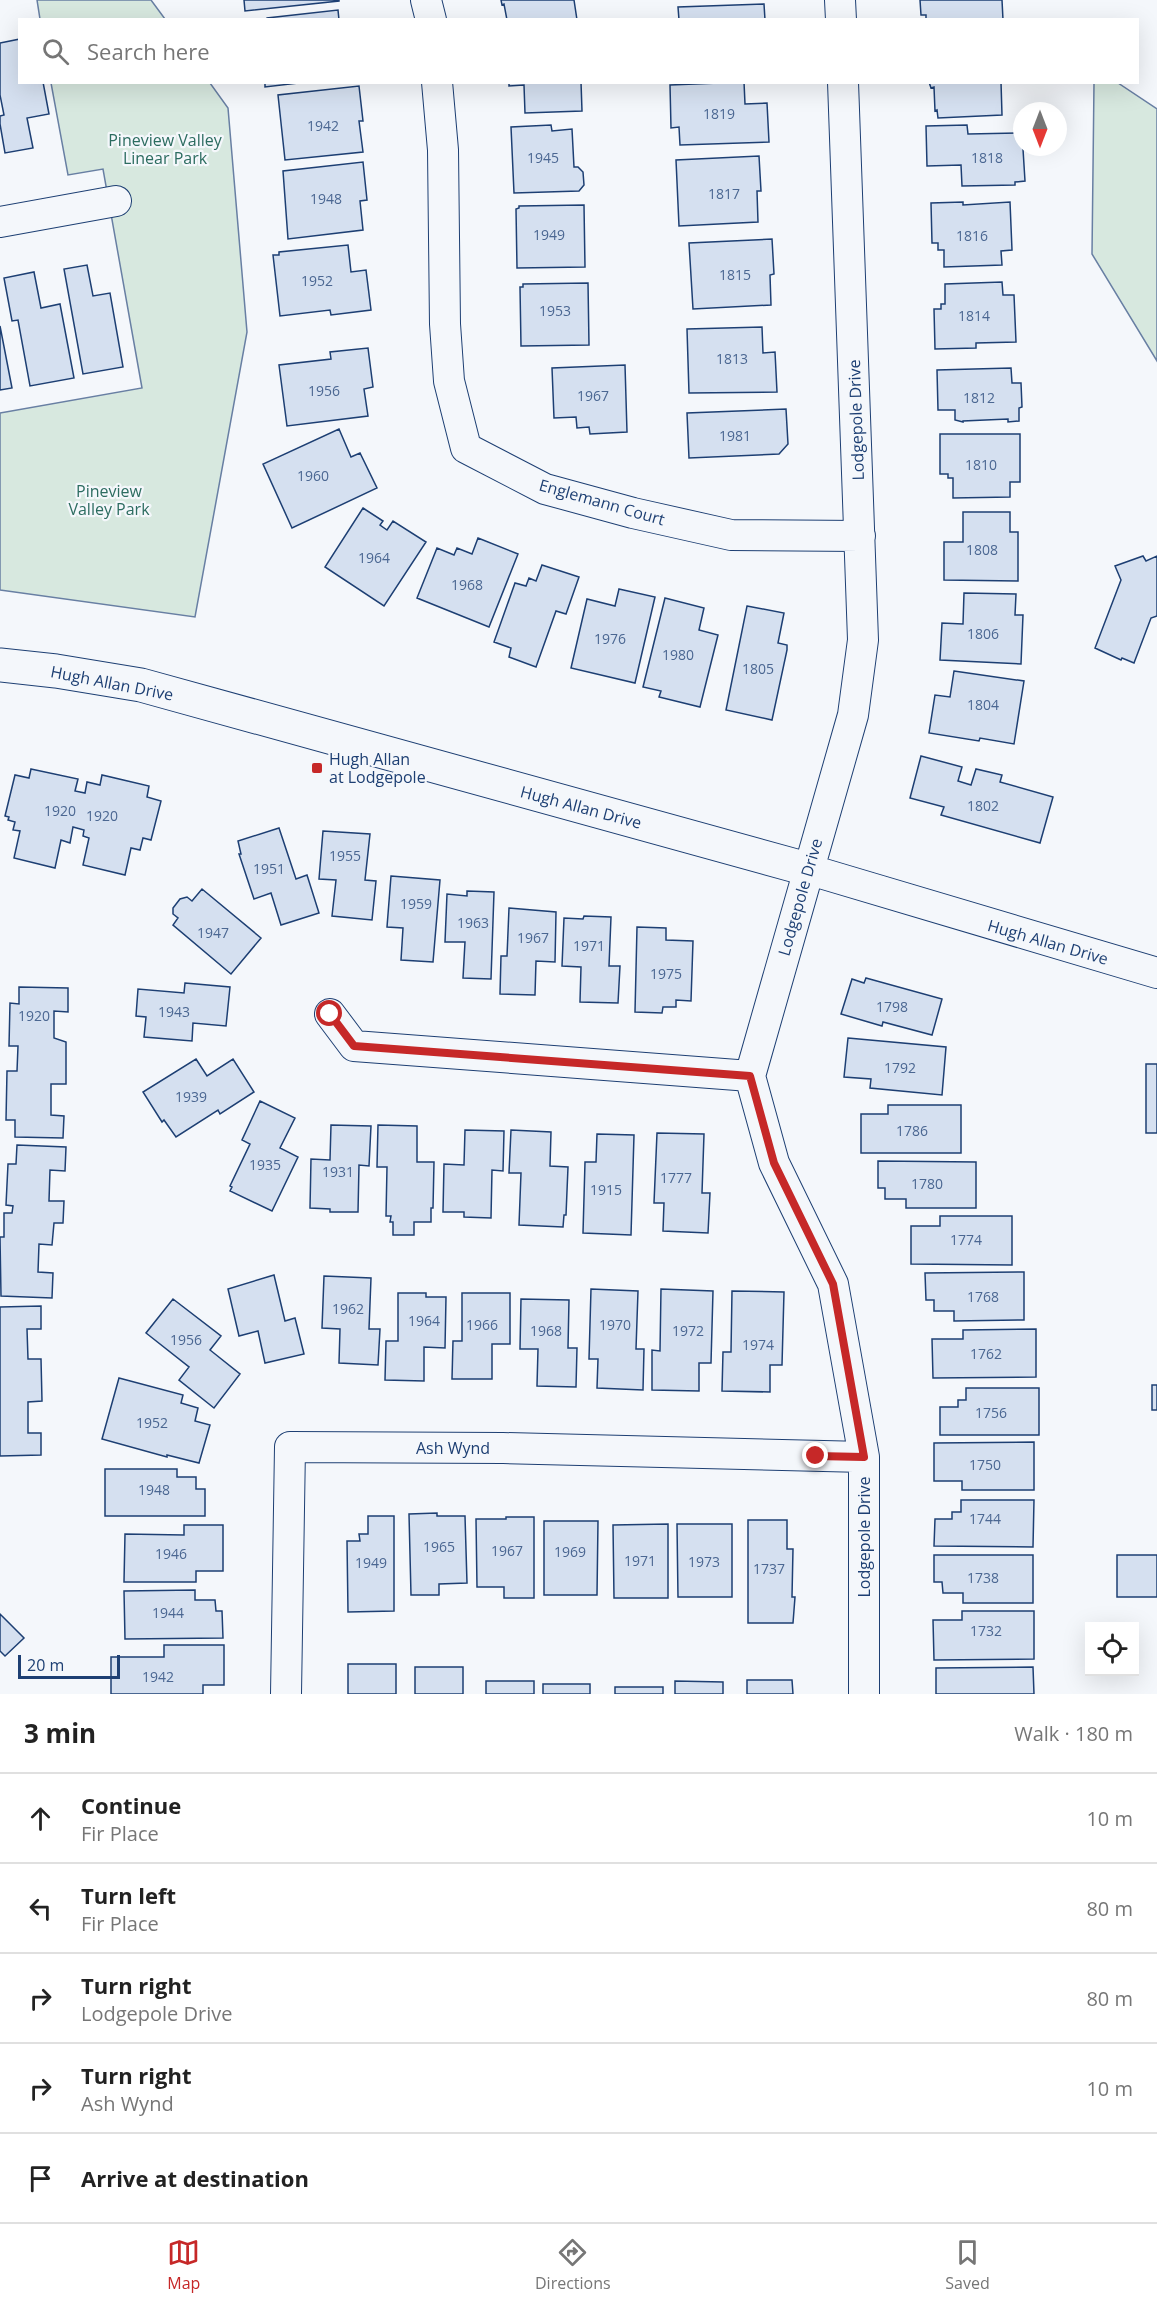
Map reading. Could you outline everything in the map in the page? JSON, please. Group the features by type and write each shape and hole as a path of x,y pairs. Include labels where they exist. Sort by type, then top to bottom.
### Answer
{"street":[{"path":"426,0 430,18"},
{"path":"840,0 841,18"},
{"name":"Englemann Court","path":"437,84 443,150 445,324 449,381 466,448 545,489 633,513 731,535 860,536"},
{"name":"Lodgepole Drive","path":"843,84 863,640 853,714 750,1076 774,1163 833,1284 864,1457 864,1694"},
{"path":"0,222 116,201"},
{"name":"Hugh Allan Drive","path":"0,665 56,671 141,686 807,870 1157,974"},
{"path":"330,1014 354,1046 750,1076"},
{"name":"Ash Wynd","path":"286,1694 290,1447 503,1448 864,1457"}],"green space":[{"path":"37,0 151,0 164,18 40,18"},
{"path":"51,84 211,84 228,108 247,332 195,617 0,590 0,413 142,388 103,169 68,175"},
{"path":"1094,84 1120,84 1157,109 1157,361 1092,254"}],"building":[{"path":"244,0 339,0 339,1 245,11"},
{"path":"501,0 574,0 577,18 507,18 504,4 502,5"},
{"path":"920,0 1002,0 1003,18 926,18 926,15 921,15"},
{"path":"764,4 765,18 679,18 678,7"},
{"path":"338,10 339,18 267,18"},
{"path":"18,39 18,84 43,84 49,114 27,118 33,148 5,153 0,124 0,116 4,115 0,95 0,43"},
{"path":"265,84 290,84 265,87"},
{"path":"509,84 581,84 582,111 525,113 524,85 509,86"},
{"path":"744,84 745,104 767,103 769,142 680,145 679,127 671,128 670,85"},
{"path":"930,84 1001,84 1002,115 938,118 937,110 935,111 934,87 931,88"},
{"path":"359,86 363,121 359,121 363,152 285,160 278,95"},
{"path":"551,125 552,131 572,129 574,167 578,167 583,172 584,185 579,191 514,193 511,127"},
{"path":"967,125 968,134 1013,133 1013,156 1023,156 1025,181 1015,182 1015,185 962,186 961,165 927,166 926,126"},
{"path":"759,156 761,191 757,191 758,222 679,226 676,160"},
{"path":"363,162 367,200 360,201 363,230 288,239 283,171"},
{"path":"963,202 963,205 1010,202 1012,250 1001,251 1002,265 944,267 944,250 938,250 938,243 932,243 931,203"},
{"path":"584,205 585,267 517,268 516,209 519,206"},
{"path":"772,239 774,274 770,275 771,305 693,309 689,243"},
{"path":"348,245 351,272 366,270 371,310 331,315 330,310 280,316 273,255 279,255 279,252"},
{"path":"87,265 93,296 110,293 123,367 83,374 64,269"},
{"path":"34,272 41,308 60,304 74,378 30,386 18,320 12,321 4,278"},
{"path":"1002,282 1003,295 1014,295 1016,342 976,343 976,348 935,349 934,309 941,309 941,304 945,304 945,284"},
{"path":"588,283 589,345 521,346 520,287 523,287 523,284"},
{"path":"0,326 12,388 0,390"},
{"path":"762,327 763,353 775,352 777,392 689,393 687,329"},
{"path":"368,348 373,387 364,389 368,416 287,426 279,365 331,359 330,352"},
{"path":"625,365 627,432 590,434 589,427 577,428 576,417 554,418 552,368"},
{"path":"1011,368 1012,383 1021,383 1022,407 1019,408 1019,421 1008,422 1008,419 963,422 955,420 955,410 938,410 937,370"},
{"path":"786,409 788,444 779,454 689,458 687,413"},
{"path":"339,429 351,457 360,453 377,488 292,528 263,464"},
{"path":"940,434 1020,434 1020,482 1010,482 1010,497 953,498 953,478 948,478 948,474 940,474"},
{"path":"363,508 383,521 380,525 387,530 393,521 426,542 384,606 325,567"},
{"path":"963,512 1010,512 1010,532 1018,532 1018,581 944,580 944,542 963,542"},
{"path":"478,538 518,554 489,627 417,598 437,548 454,555 457,548 472,554"},
{"path":"1143,556 1146,561 1157,556 1157,616 1151,618 1134,663 1122,658 1121,660 1095,648 1121,580 1115,566"},
{"path":"542,565 579,577 566,614 556,611 536,667 509,657 511,648 494,642 515,583 526,586 529,578 536,581"},
{"path":"619,589 655,597 635,683 571,668 587,599 615,606"},
{"path":"964,593 1016,594 1015,615 1023,615 1021,664 940,660 942,623 963,624"},
{"path":"665,598 704,608 699,630 718,635 700,707 659,697 661,691 643,687"},
{"path":"747,606 784,613 778,643 787,645 787,650 772,720 726,710"},
{"path":"954,671 1024,681 1014,744 929,733 935,695 950,697"},
{"path":"921,756 962,767 958,781 971,785 976,769 1002,775 1000,782 1053,797 1040,843 941,815 944,807 910,798"},
{"path":"31,769 78,779 75,791 85,793 87,782 100,785 102,775 149,786 147,797 161,801 151,840 143,838 140,850 131,848 125,875 83,865 89,838 83,836 84,830 73,827 70,843 61,840 55,868 14,858 20,831 13,830 15,822 8,820 9,817 5,816 15,775 29,778"},
{"path":"279,828 296,879 307,875 319,913 281,925 271,893 254,899 239,854 241,854 238,841"},
{"path":"323,831 370,834 365,880 376,881 372,920 332,916 336,880 319,879"},
{"path":"391,876 440,880 433,962 401,960 403,928 387,927"},
{"path":"202,889 261,938 231,974 173,925 178,918 173,914 173,908 180,899 187,897 192,901"},
{"path":"467,891 494,892 491,979 463,978 465,942 445,942 447,894 467,896"},
{"path":"509,908 556,912 555,962 536,961 535,995 500,994 501,956 507,956"},
{"path":"584,916 611,917 609,966 620,966 618,1003 580,1002 581,967 562,966 564,918 583,919"},
{"path":"637,927 666,928 666,940 693,941 691,1001 676,1000 676,1007 663,1007 662,1013 635,1012"},
{"path":"866,978 942,999 932,1035 883,1022 882,1026 841,1014 852,979 864,983"},
{"path":"185,983 230,987 226,1026 193,1023 192,1041 144,1037 146,1017 136,1016 138,989 184,993"},
{"path":"19,987 68,988 68,1012 54,1011 54,1038 66,1042 66,1084 51,1084 51,1115 64,1116 63,1138 15,1137 15,1120 6,1120 7,1071 17,1071 18,1046 9,1046 10,1003 19,1004"},
{"path":"848,1038 946,1047 942,1095 870,1088 871,1079 844,1077"},
{"path":"196,1059 207,1076 233,1059 254,1092 220,1114 218,1110 176,1137 164,1120 162,1122 143,1092"},
{"path":"1146,1064 1157,1064 1157,1133 1146,1133"},
{"path":"260,1101 295,1118 280,1148 298,1157 272,1211 230,1191 232,1187 230,1186 250,1144 242,1140"},
{"path":"888,1105 961,1105 961,1153 861,1153 861,1114 888,1114"},
{"path":"331,1125 371,1126 369,1166 359,1165 358,1212 330,1212 330,1209 310,1208 311,1159 330,1160"},
{"path":"378,1125 417,1126 417,1162 434,1162 431,1222 414,1222 414,1235 393,1235 391,1216 386,1216 387,1167 377,1167"},
{"path":"465,1130 504,1131 503,1171 492,1170 491,1218 464,1217 464,1212 443,1212 444,1164 464,1165"},
{"path":"511,1130 551,1132 550,1166 568,1167 566,1215 564,1215 563,1227 519,1225 521,1173 509,1173"},
{"path":"657,1133 704,1134 702,1193 710,1193 708,1233 663,1231 664,1203 654,1203"},
{"path":"597,1134 634,1135 631,1235 583,1233 585,1162 596,1162"},
{"path":"17,1145 66,1147 65,1171 50,1170 49,1201 64,1201 63,1223 54,1223 52,1245 39,1244 38,1272 53,1273 52,1298 1,1296 0,1237 4,1237 4,1213 12,1213 13,1206 6,1205 8,1164 16,1164"},
{"path":"878,1161 976,1162 976,1208 906,1208 906,1199 885,1199 885,1188 878,1188"},
{"path":"940,1216 1012,1216 1012,1265 911,1264 911,1226 940,1226"},
{"path":"1024,1272 1024,1320 954,1321 954,1311 934,1311 934,1300 926,1300 925,1273"},
{"path":"274,1275 285,1321 295,1318 304,1354 265,1363 258,1331 239,1336 228,1289"},
{"path":"324,1276 371,1278 369,1329 380,1329 378,1365 339,1363 340,1329 322,1328"},
{"path":"591,1289 638,1291 636,1349 644,1349 643,1390 597,1388 598,1359 589,1359"},
{"path":"661,1289 713,1291 711,1363 699,1363 699,1391 652,1390 652,1350 660,1351"},
{"path":"732,1291 784,1292 782,1365 770,1365 770,1392 722,1391 723,1352 731,1352"},
{"path":"398,1293 426,1293 426,1297 446,1297 445,1348 424,1347 424,1381 385,1380 386,1341 398,1341"},
{"path":"462,1293 510,1293 510,1344 492,1344 492,1379 452,1379 453,1341 462,1341"},
{"path":"173,1299 221,1336 210,1350 240,1374 214,1408 179,1380 189,1367 146,1333"},
{"path":"521,1299 569,1300 568,1348 577,1348 576,1387 537,1386 538,1349 520,1349"},
{"path":"41,1306 41,1329 27,1329 28,1359 41,1359 42,1401 28,1402 28,1433 41,1433 41,1455 0,1456 0,1307"},
{"path":"1036,1329 1036,1377 933,1378 932,1339 963,1339 963,1330"},
{"path":"119,1378 183,1395 181,1403 198,1408 195,1421 210,1425 199,1463 167,1455 167,1457 102,1439"},
{"path":"1152,1385 1157,1385 1157,1410 1152,1410"},
{"path":"966,1388 1039,1388 1039,1435 940,1435 940,1407 958,1407 958,1400 966,1400"},
{"path":"1034,1442 1034,1490 962,1490 962,1481 934,1481 934,1443"},
{"path":"105,1469 177,1469 177,1477 196,1477 196,1489 205,1489 205,1516 105,1516"},
{"path":"961,1500 1034,1500 1033,1547 934,1546 935,1519 952,1519 952,1512 961,1512"},
{"path":"437,1513 437,1516 465,1516 467,1583 439,1584 439,1595 411,1595 409,1514"},
{"path":"368,1516 394,1516 394,1611 348,1612 347,1541 360,1541 359,1534 368,1534"},
{"path":"506,1517 534,1517 534,1598 504,1598 504,1587 477,1587 476,1519 506,1519"},
{"path":"748,1520 787,1520 787,1549 793,1549 792,1597 795,1597 793,1623 748,1623"},
{"path":"544,1521 598,1521 597,1595 544,1595"},
{"path":"668,1524 668,1598 614,1598 613,1525"},
{"path":"677,1524 732,1524 732,1597 678,1597"},
{"path":"184,1525 223,1525 223,1571 196,1571 196,1582 124,1582 125,1534 184,1535"},
{"path":"934,1555 1033,1555 1033,1603 963,1603 963,1593 943,1593 942,1582 934,1582"},
{"path":"1117,1555 1157,1555 1157,1597 1117,1597"},
{"path":"195,1590 195,1600 215,1600 216,1611 222,1611 223,1638 125,1639 124,1591"},
{"path":"962,1611 1034,1611 1034,1659 934,1660 933,1620 962,1620"},
{"path":"0,1614 24,1638 5,1656 0,1651"},
{"path":"164,1645 224,1645 224,1685 203,1685 203,1694 111,1694 111,1657 164,1657"},
{"path":"348,1664 396,1664 396,1694 348,1694"},
{"path":"415,1667 463,1667 463,1694 415,1694"},
{"path":"1033,1667 1034,1694 936,1694 936,1668"},
{"path":"747,1680 792,1680 793,1694 747,1694"},
{"path":"486,1681 534,1681 534,1694 486,1694"},
{"path":"675,1681 723,1682 723,1694 675,1694"},
{"path":"543,1684 590,1684 590,1694 543,1694"},
{"path":"615,1687 663,1687 663,1694 615,1694"}],"place":[{"name":"Hugh Allan at Lodgepole","path":"317,768"}],"route":[{"path":"330,1014 354,1046 750,1076 774,1163 833,1284 864,1457 816,1456"}],"park label":[{"name":"Pineview Valley Linear Park","path":"165,149"},
{"name":"Pineview Valley Park","path":"109,500"}]}
